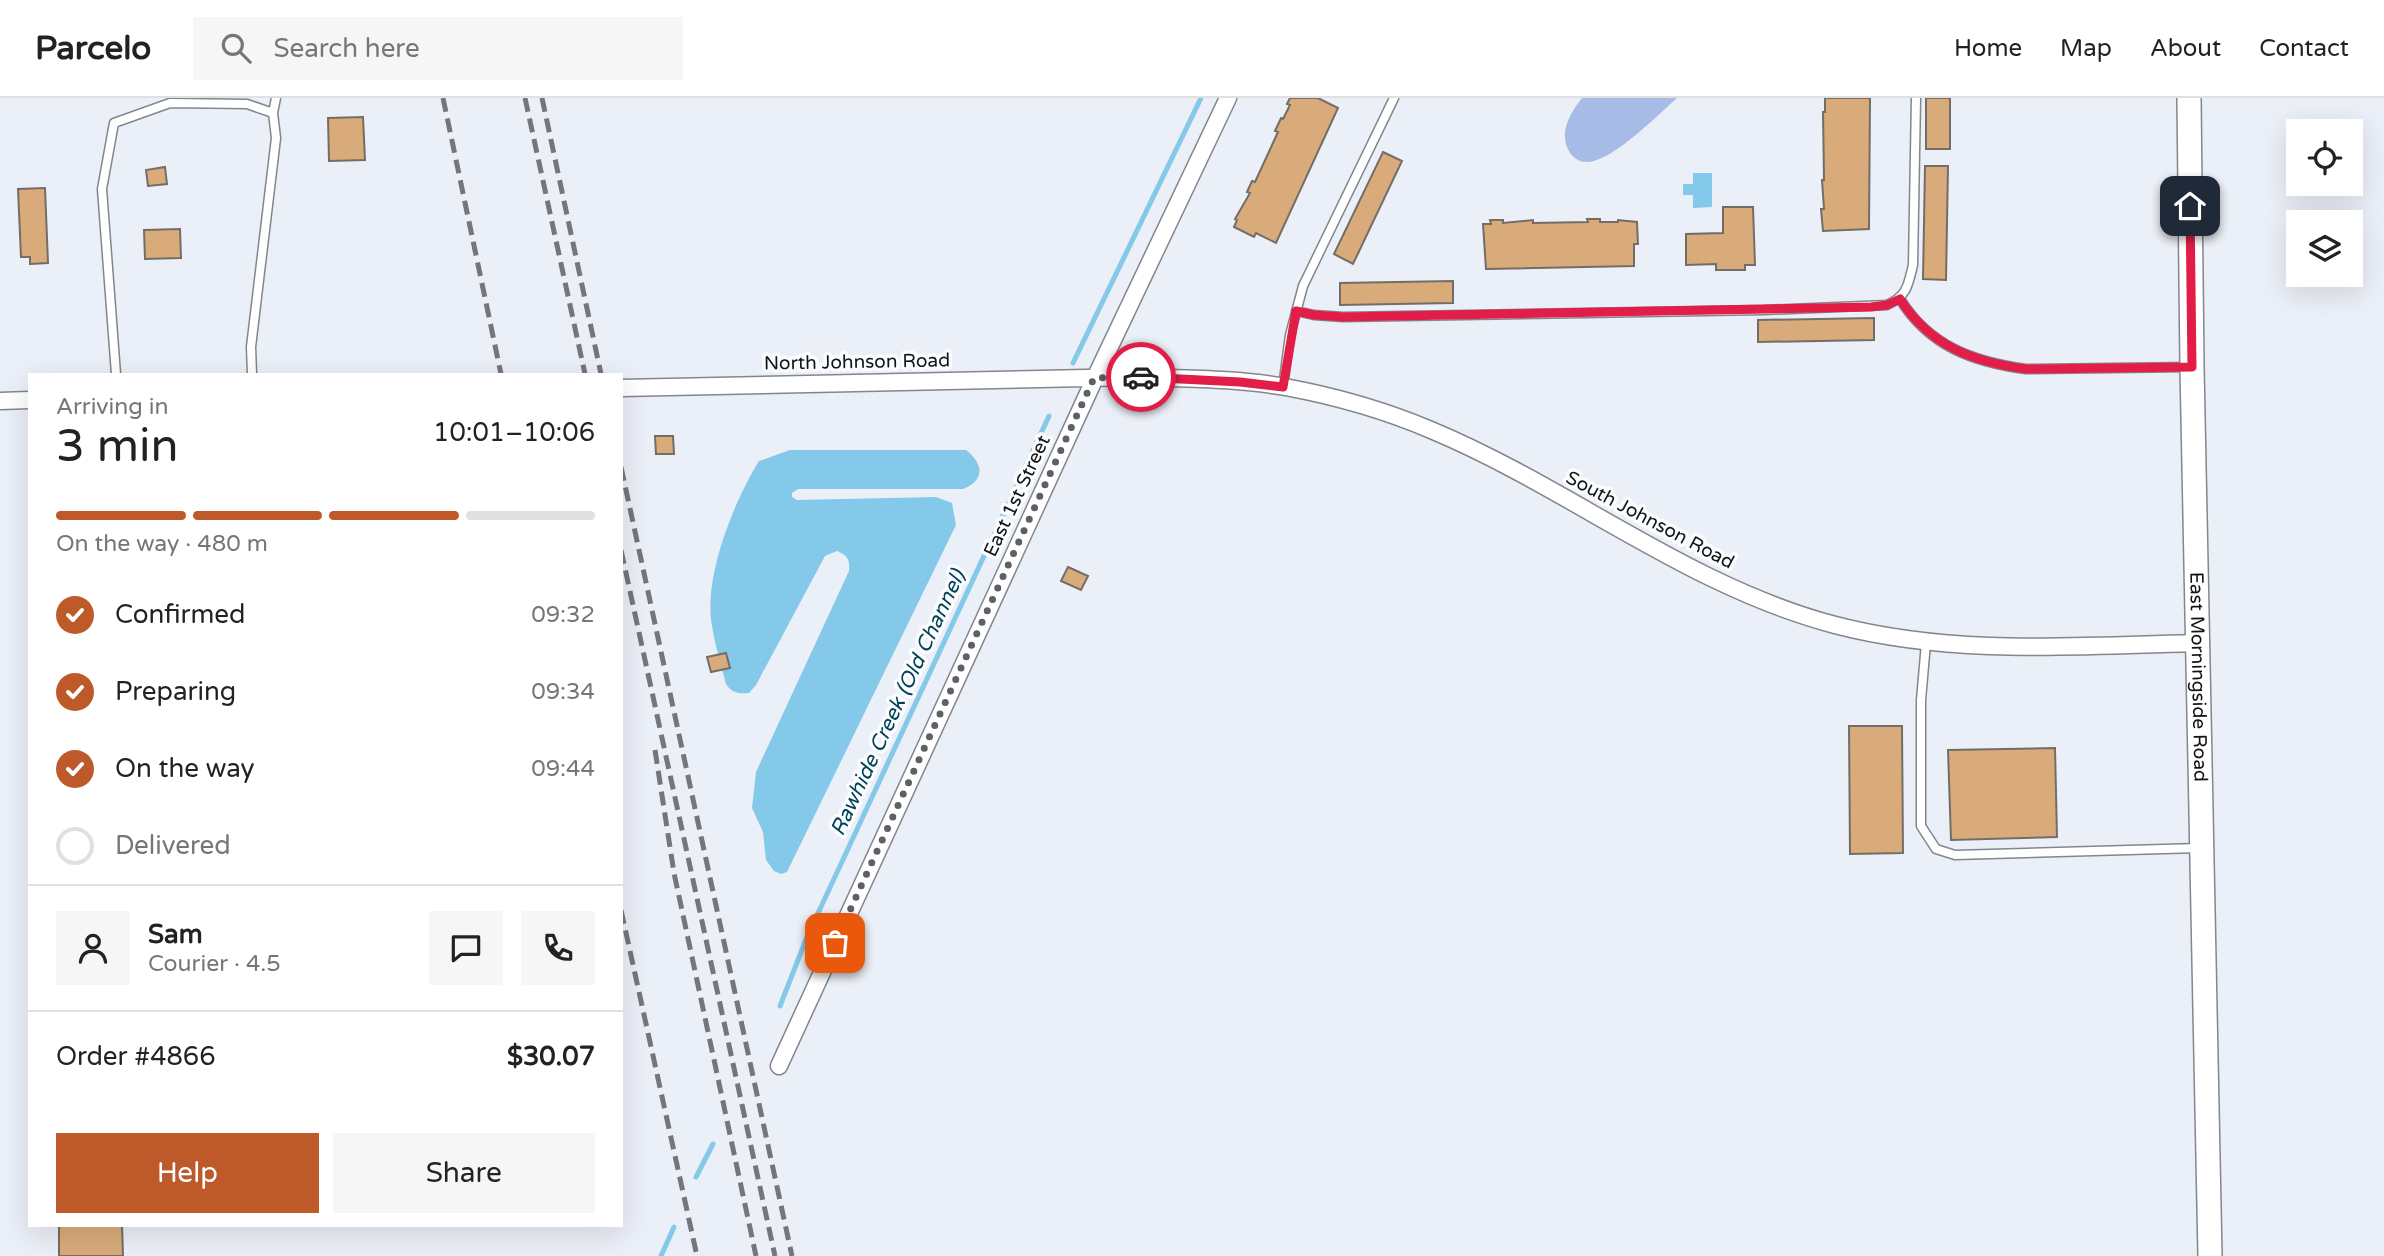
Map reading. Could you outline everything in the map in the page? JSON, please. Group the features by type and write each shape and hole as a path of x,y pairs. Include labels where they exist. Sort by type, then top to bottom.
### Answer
{"street":[{"name":"East 1st Street","path":"779,1066 1094,378 1228,98"},
{"name":"East Morningside Road","path":"2189,98 2210,1256"},
{"name":"South Johnson Road","path":"1094,378 1192,379 1283,387 1343,400 1429,429 1480,452 1704,576 1772,604 1834,625 1926,643 1973,647 2199,643"},
{"name":"North Johnson Road","path":"623,388 1094,378"},
{"path":"0,401 28,400"}],"lane":[{"path":"252,373 251,347 275,138 273,113 276,98"},
{"path":"1283,387 1303,286 1394,98"},
{"path":"1296,311 1343,317 1887,305 1900,299 1909,285 1913,265 1916,98"},
{"path":"116,373 102,189 114,123 170,103 247,104 273,113"},
{"path":"1900,299 1912,317 1943,344 1963,354 2004,366 2026,369 2192,367"},
{"path":"1926,643 1921,700 1920,826 1936,849 1955,855 2202,848"}],"shaded area":[{"path":"1582,98 1677,98 1615,151 1587,162 1575,158 1565,141 1567,123"},
{"path":"1693,173 1712,173 1712,207 1693,208 1693,195 1683,195 1683,184 1693,184"},
{"path":"790,450 966,450 979,466 979,476 963,489 798,489 792,493 792,497 797,500 936,497 952,503 956,525 787,872 781,874 774,871 766,860 763,832 752,808 756,772 849,571 849,561 837,551 825,556 756,685 749,693 736,692 726,684 713,633 710,607 716,563 731,518 749,478 759,461"}],"building":[{"path":"1290,98 1318,98 1338,108 1276,243 1256,233 1254,237 1234,227 1237,220 1235,219 1250,193 1247,192 1252,181 1255,182 1278,132 1275,131 1290,105 1287,104"},
{"path":"1825,98 1870,98 1869,229 1823,231 1821,209 1824,209 1822,180"},
{"path":"1926,98 1950,98 1950,149 1926,149"},
{"path":"363,117 365,160 329,161 328,118"},
{"path":"1383,152 1402,161 1353,264 1334,254"},
{"path":"1925,166 1948,166 1946,280 1923,279"},
{"path":"165,167 167,184 148,186 146,170"},
{"path":"45,188 48,263 30,264 30,257 21,257 18,189"},
{"path":"1723,207 1753,207 1755,265 1745,265 1745,270 1716,270 1716,264 1686,265 1686,234 1723,233"},
{"path":"1587,219 1600,219 1600,222 1637,222 1638,244 1634,244 1634,266 1486,269 1483,224 1491,224 1490,220 1503,220 1503,223 1533,220 1533,223 1588,222"},
{"path":"180,229 181,258 145,259 144,230"},
{"path":"1453,281 1453,303 1340,305 1340,283"},
{"path":"1874,318 1874,340 1758,342 1758,320"},
{"path":"655,436 673,436 674,454 656,454"},
{"path":"1068,567 1088,576 1081,590 1061,581"},
{"path":"726,653 730,668 711,672 707,657"},
{"path":"1849,726 1902,726 1903,853 1850,854"},
{"path":"2055,748 2057,837 1951,840 1948,750"},
{"path":"59,1227 122,1227 123,1256 59,1256"}],"waterway":[{"name":"Rawhide Creek (Old Channel)","path":"1073,363 1201,98"},
{"name":"Rawhide Creek (Old Channel)","path":"780,1006 807,937 1049,416"},
{"name":"Rawhide Creek (Old Channel)","path":"696,1177 713,1144"},
{"name":"Rawhide Creek (Old Channel)","path":"661,1256 674,1227"}],"railway":[{"path":"443,98 501,373"},
{"path":"525,98 585,373"},
{"path":"542,98 601,373"},
{"path":"623,476 792,1256"},
{"path":"623,559 775,1256"},
{"path":"655,750 674,873 756,1256"},
{"path":"623,919 697,1256"}],"way so far":[{"path":"835,943 1094,378 1141,377"}],"route":[{"path":"1141,377 1283,387 1296,311 1343,317 1764,310 1871,307 1887,305 1900,299 1912,317 1943,344 1963,354 2004,366 2026,369 2192,367 2190,206"}]}
